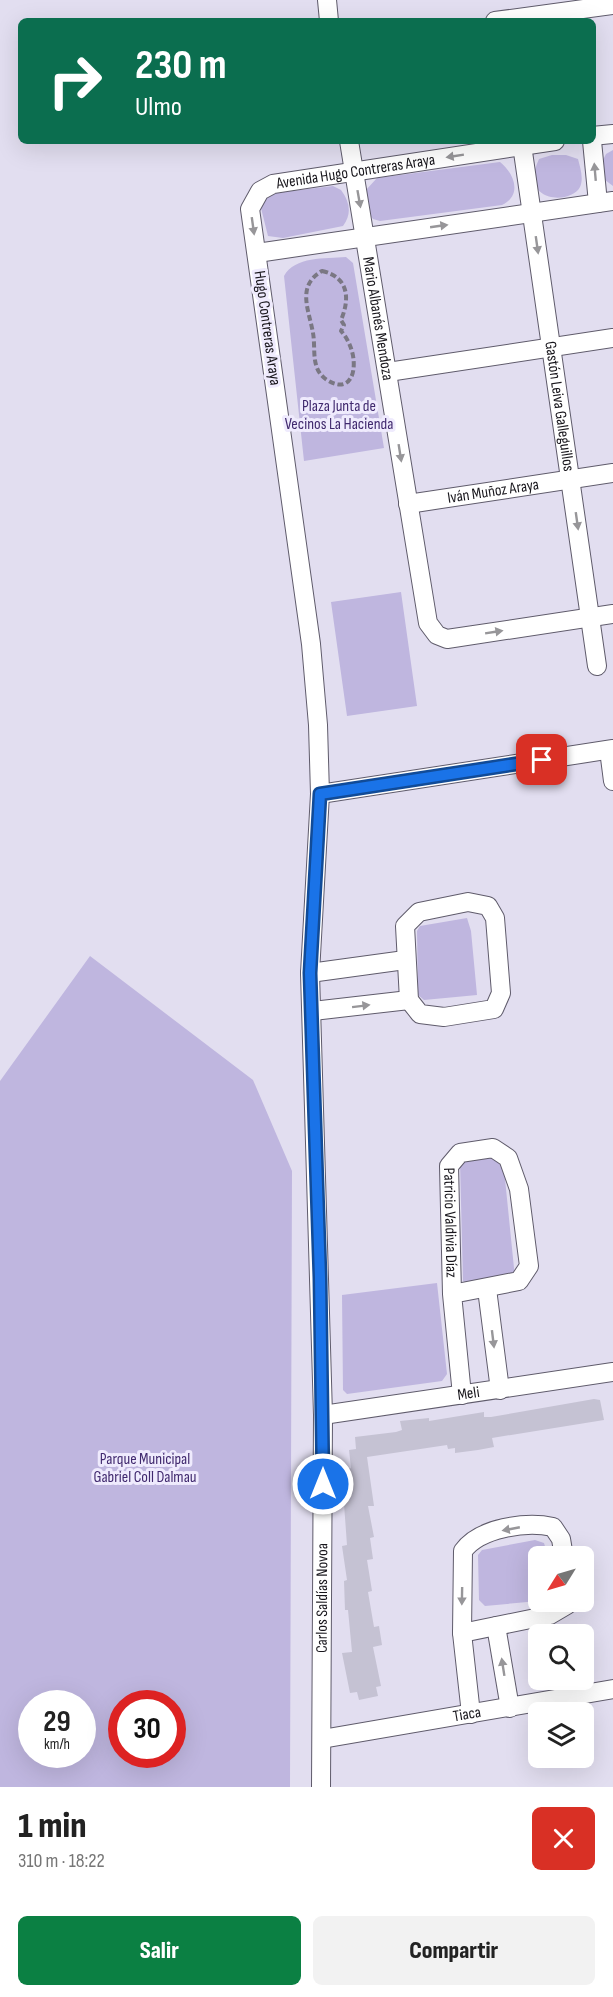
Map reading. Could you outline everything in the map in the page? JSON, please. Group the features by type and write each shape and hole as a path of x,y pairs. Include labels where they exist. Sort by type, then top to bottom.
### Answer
{"street":[{"path":"327,0 329,18"},
{"path":"517,18 613,5"},
{"path":"596,136 613,134"},
{"name":"Mario Albanés Mendoza","path":"350,144 428,623 437,635 447,639 590,617"},
{"name":"Avenida Hugo Contreras Araya","path":"257,253 250,209 260,191 273,184 530,144"},
{"path":"593,144 606,202"},
{"name":"Gastón Leiva Galleguillos","path":"522,145 597,666"},
{"name":"Hugo Contreras Araya","path":"318,725 311,644 257,253 606,202"},
{"path":"388,372 613,338"},
{"name":"Iván Muñoz Araya","path":"408,504 613,473"},
{"path":"590,617 613,614"},
{"name":"Carlos Saldías Novoa","path":"318,725 320,794 310,973 313,1011 323,1415 321,1787"},
{"path":"320,794 611,749 613,782"},
{"path":"468,902 488,906 495,918 501,993 494,1009 444,1017 420,1014 409,1000 405,960 405,926 419,912 468,902"},
{"path":"310,973 405,960"},
{"path":"313,1011 409,1000"},
{"name":"Patricio Valdivia Díaz","path":"452,1294 519,1281 529,1266 519,1189 508,1158 493,1148 460,1153 449,1166 452,1294 462,1395"},
{"path":"487,1289 500,1390"},
{"name":"Meli","path":"323,1415 613,1372"},
{"path":"471,1714 462,1633 463,1551 470,1540 483,1534 538,1524 553,1527 561,1539 562,1546"},
{"path":"462,1633 554,1612"},
{"path":"496,1626 510,1708"},
{"name":"Tiaca","path":"322,1739 613,1689"}],"path":[{"path":"322,271 339,279 347,293 347,304 341,320 344,325 341,331 354,351 356,365 352,376 343,384 333,384 324,378 316,366 313,333 306,310 309,283 322,271"}],"green space":[{"path":"613,150 613,186 605,180 603,160 606,154"},
{"path":"552,155 566,155 578,159 582,180 575,193 558,198 548,196 540,192 535,184 534,174 539,159"},
{"path":"500,162 509,172 514,184 513,196 502,205 380,221 373,219 364,207 366,190 377,178"},
{"path":"333,186 341,190 348,204 348,217 343,226 283,238 268,236 261,208 267,198 275,193"},
{"name":"Plaza Junta de Vecinos La Hacienda","path":"346,257 353,263 384,448 304,461 284,276 295,265 303,262"},
{"path":"401,592 417,706 347,716 331,602"},
{"path":"467,918 471,931 477,995 424,1000 418,995 417,931 420,926"},
{"name":"Parque Municipal Gabriel Coll Dalmau","path":"90,956 253,1080 292,1171 290,1787 0,1787 0,1081"},
{"path":"500,1156 504,1169 515,1278 467,1283 463,1281 460,1162"},
{"path":"437,1283 447,1374 442,1381 347,1394 343,1390 342,1295"},
{"path":"535,1540 544,1543 545,1546 528,1546 528,1602 485,1606 479,1600 478,1555 482,1550"}],"building":[{"path":"594,1399 600,1400 604,1420 492,1438 494,1447 478,1450 455,1453 455,1448 448,1449 447,1445 367,1457 374,1506 368,1506 374,1537 370,1538 373,1559 367,1560 372,1591 368,1592 374,1627 379,1626 382,1645 373,1647 381,1686 376,1687 378,1696 359,1700 357,1692 350,1693 342,1653 352,1652 348,1610 345,1610 344,1581 347,1580 342,1546 347,1545 343,1490 353,1488 349,1469 351,1468 349,1450 356,1449 355,1437 402,1430 400,1421 429,1418 429,1421 484,1412 484,1417 491,1417"}],"route":[{"path":"323,1484 320,1278 310,973 320,794 542,760"}]}
